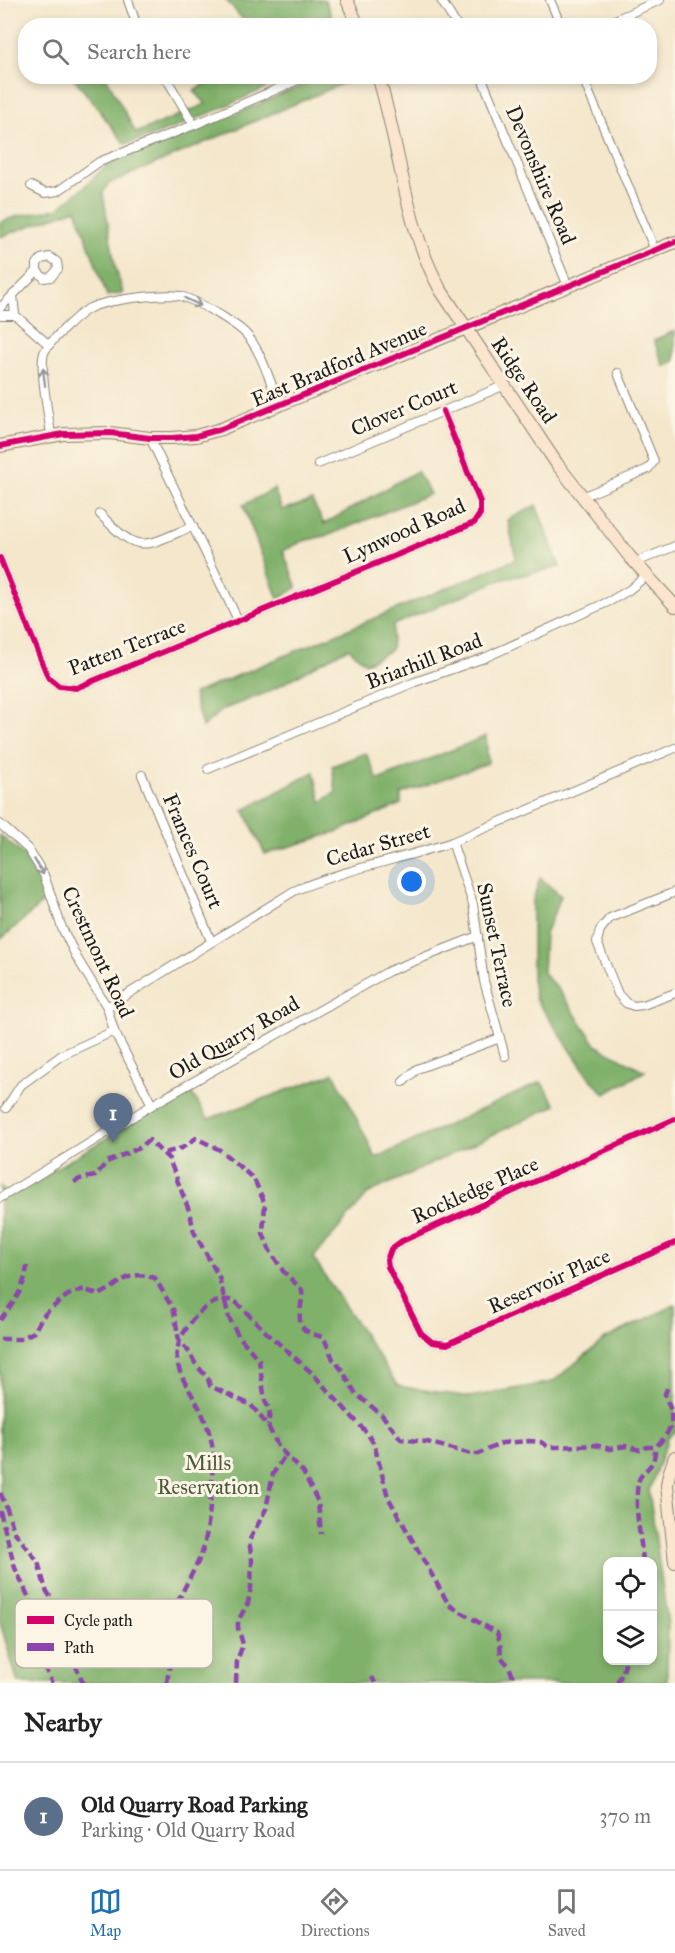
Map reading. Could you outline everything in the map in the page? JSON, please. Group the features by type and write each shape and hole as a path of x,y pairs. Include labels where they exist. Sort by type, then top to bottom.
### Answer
{"street":[{"path":"128,0 134,18"},
{"path":"347,0 355,18"},
{"path":"441,0 452,18"},
{"path":"550,0 558,18"},
{"path":"619,18 660,0"},
{"path":"170,84 194,125"},
{"path":"31,186 45,193 58,191 99,162 194,125 289,84"},
{"name":"Ridge Road","path":"380,84 392,123 408,209 419,244 440,289 557,464 634,562 675,606"},
{"name":"Devonshire Road","path":"484,84 568,286"},
{"path":"585,84 655,250"},
{"name":"East Bradford Avenue","path":"0,446 51,435 76,433 110,433 150,438 209,433 280,406 675,242"},
{"path":"0,308 37,271"},
{"path":"13,295 15,315"},
{"path":"51,435 43,362 49,345 91,307 164,295 184,297 236,326 250,338 280,406"},
{"path":"0,315 15,315 49,345"},
{"path":"582,497 648,469 654,461 618,374"},
{"name":"Clover Court","path":"318,464 505,385"},
{"name":"Lynwood Road","path":"238,621 476,520 481,511 480,502 443,411"},
{"path":"150,438 238,621"},
{"path":"100,514 121,535 139,543 155,542 193,526"},
{"path":"634,562 675,546"},
{"name":"Patten Terrace","path":"0,558 48,676 55,684 63,688 76,688 238,621"},
{"name":"Briarhill Road","path":"208,769 415,682 484,658 610,602 646,576"},
{"name":"Cedar Street","path":"107,1007 272,903 305,886 452,842 675,748"},
{"name":"Frances Court","path":"142,775 212,941"},
{"name":"Crestmont Road","path":"0,824 28,849 44,875 62,928 77,958 107,1007 114,1031 152,1105"},
{"name":"Sunset Terrace","path":"452,842 473,904 484,981 505,1056"},
{"path":"675,892 610,918 600,930 597,942 618,994 626,1003 634,1006 643,1005 675,993"},
{"name":"Old Quarry Road","path":"0,1198 152,1105 389,971 478,936"},
{"path":"6,1108 21,1085 62,1055 114,1031"},
{"path":"403,1082 417,1069 500,1038"},
{"name":"Rockledge Place","path":"436,1343 421,1333 388,1267 387,1260 391,1249 402,1241 434,1226 675,1119"},
{"name":"Reservoir Place","path":"436,1343 452,1343 675,1243"},
{"path":"675,1457 667,1485 675,1562"}],"green space":[{"path":"226,0 325,0 332,18 242,18"},
{"path":"78,84 110,84 136,133 206,104 194,91 205,84 275,84 188,122 125,144"},
{"path":"305,84 342,84 108,184 103,193 115,266 123,293 107,296 76,209 0,237 0,222 18,216 57,209 110,162 170,142"},
{"path":"675,331 675,361 664,367 654,340"},
{"path":"417,471 430,494 329,535 303,541 283,551 297,588 278,599 243,505 274,489 282,510 312,501 324,524"},
{"path":"536,505 560,567 500,580 393,625 391,650 366,663 348,648 266,693 224,709 202,727 193,694 516,559 508,520"},
{"path":"486,736 488,763 401,794 401,804 337,832 265,854 244,810 314,772 321,802 336,792 332,766 366,753 378,780"},
{"path":"0,835 33,863 48,898 0,940"},
{"path":"540,878 561,896 545,934 543,973 558,989 597,1046 645,1071 605,1094 589,1077 535,998 532,979 532,903"},
{"name":"Mills Reservation","path":"334,1073 376,1158 541,1082 556,1105 369,1193 313,1258 398,1386 470,1397 552,1382 605,1339 675,1305 675,1431 668,1438 649,1491 668,1625 667,1683 18,1683 0,1623 0,1186 9,1196 189,1089 208,1119"}],"marked path":[{"path":"165,1153 182,1148 196,1138 220,1150 254,1179 265,1204 263,1233 269,1249 283,1271 302,1290 300,1316 302,1326 305,1330 324,1338 333,1359 356,1394 382,1415 401,1439 427,1442 471,1454 478,1454 502,1443 529,1441 541,1442 548,1447 595,1445 610,1449 625,1446 640,1450 655,1447 669,1430 671,1414 665,1394 668,1386"},
{"path":"74,1182 95,1176 107,1162 141,1147 149,1140 169,1159 190,1213 194,1232 219,1277 229,1318 238,1335 259,1360 265,1401 270,1411 268,1426"},
{"path":"0,1320 21,1289 27,1266"},
{"path":"0,1339 20,1339 34,1332 42,1317 68,1295 84,1289 98,1295 124,1279 137,1275 155,1278 174,1311 179,1341 208,1379 210,1386 251,1405 268,1426 279,1448 303,1472 318,1502 321,1534"},
{"path":"179,1599 205,1542 213,1457 207,1426 178,1366 177,1350 185,1331 200,1313 209,1305 228,1300 237,1303 312,1373 367,1433 374,1444 388,1497 449,1605 497,1633 501,1657 509,1666 515,1683"},
{"path":"642,1557 637,1513 638,1483 653,1461 655,1447"},
{"path":"236,1683 237,1661 243,1644 238,1621 248,1603 251,1587 252,1560 249,1541 266,1509 273,1474 285,1455"},
{"path":"0,1493 14,1531 38,1562 46,1590 52,1599"},
{"path":"0,1511 15,1568 29,1599"},
{"path":"617,1683 625,1665"},
{"path":"45,1668 52,1683"},
{"path":"77,1668 83,1683"},
{"path":"167,1683 169,1668"},
{"path":"372,1677 375,1683"}],"cycle path":[{"path":"0,446 63,434 110,433 172,438 196,436 221,429 675,242"},
{"path":"0,558 48,677 59,686 76,688 474,523 480,514 480,502 443,411"},
{"path":"675,1119 402,1241 391,1249 387,1260 388,1267 421,1333 432,1342 447,1344 675,1243"}],"place":[{"name":"Old Quarry Road Parking","path":"113,1143"}]}
